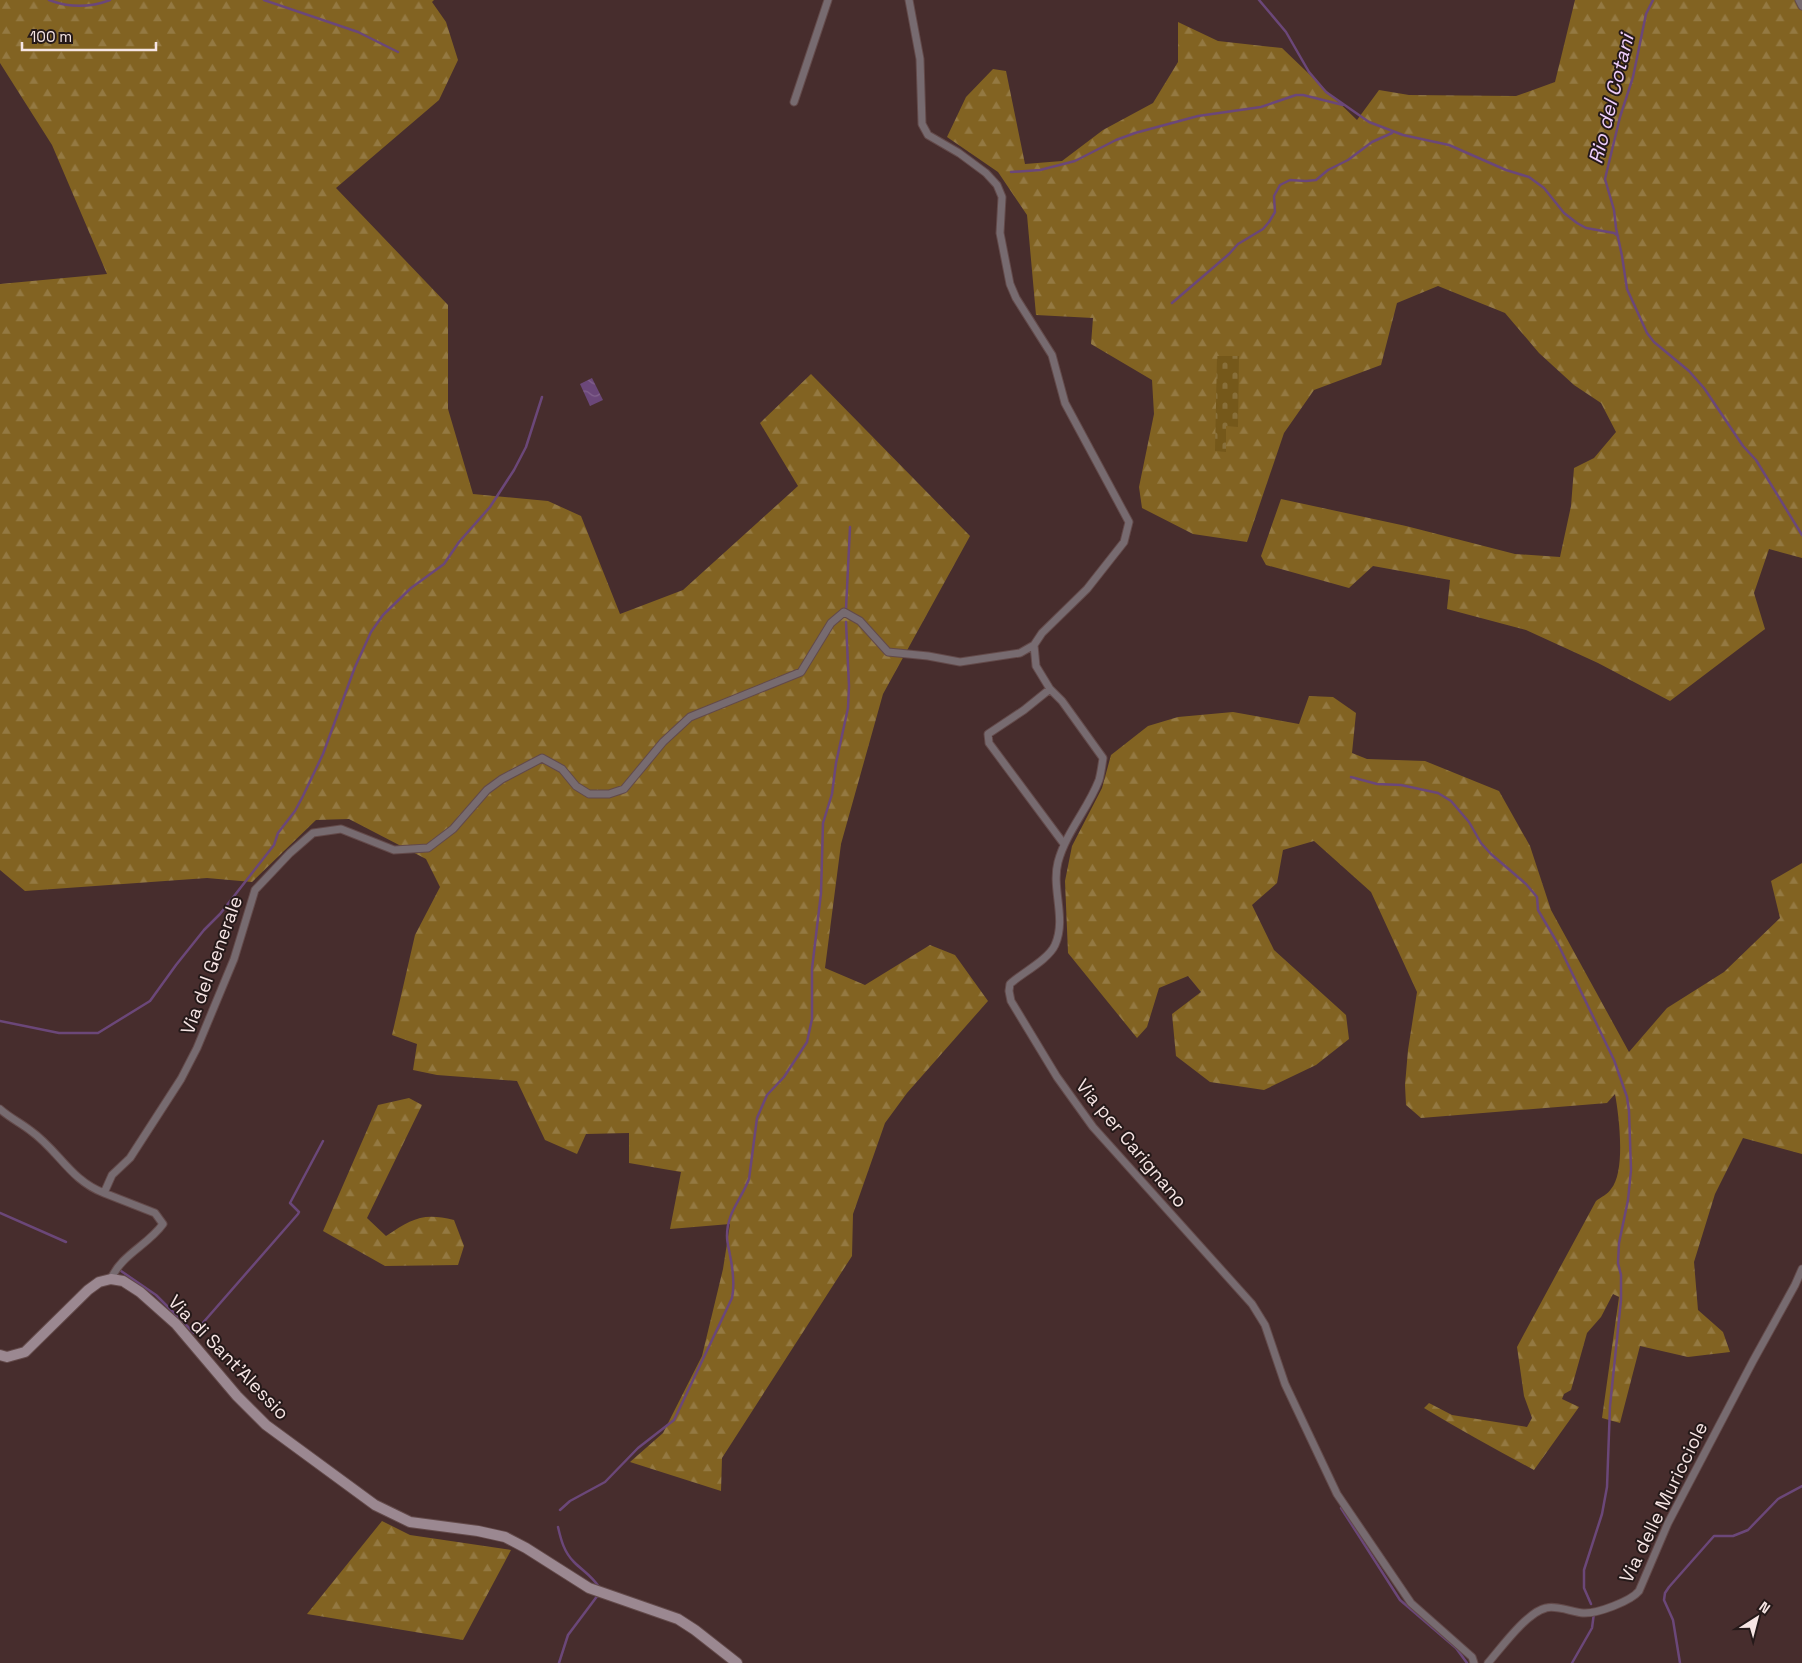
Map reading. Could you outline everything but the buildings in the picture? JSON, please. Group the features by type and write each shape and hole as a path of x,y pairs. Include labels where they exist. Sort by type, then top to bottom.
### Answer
{"street":[{"path":"794,102 828,0"},
{"path":"909,0 920,58 922,124 928,135 986,172 997,184 1002,198 1000,233 1010,284 1016,298 1052,355 1065,403 1129,522 1124,542 1087,590 1042,633 1034,645"},
{"path":"1799,0 1802,6"},
{"name":"Via del Generale","path":"104,1193 112,1175 130,1158 171,1095 197,1048 234,959 255,890 290,853 313,833 341,829 394,850 428,848 453,829 487,790 502,779 542,758 562,769 576,786 589,794 608,794 624,789 663,742 690,717 801,672 831,623 844,612 860,621 888,652 928,656 960,662 1020,653 1034,645"},
{"name":"Via per Carignano","path":"1034,645 1036,666 1050,689 1062,701 1103,758 1099,780 1064,844 1057,863 1056,881 1059,914 1056,943 1050,953 1010,984 1010,1001 1057,1077 1093,1127 1252,1304 1265,1325 1285,1384 1337,1494 1411,1603 1472,1656 1474,1663"},
{"path":"1050,689 1024,710 988,734 989,742 1064,844"},
{"path":"0,1109 10,1118 32,1131 78,1179 90,1188 155,1213 163,1224 156,1234 125,1258 111,1279 99,1282 88,1290 25,1352 7,1357 0,1355"},
{"name":"Via delle Muricciole","path":"1488,1663 1533,1613 1547,1607 1586,1613 1607,1608 1635,1596 1639,1591 1668,1523 1752,1360 1796,1285 1802,1269"},
{"name":"Via di Sant'Alessio","path":"111,1279 131,1286 161,1309 237,1396 266,1425 375,1505 410,1522 478,1531 505,1538 526,1548 589,1588 678,1619 737,1663"}],"green space":[{"path":"0,0 434,0 432,2 446,22 458,60 439,100 336,188 448,305 448,409 473,494 548,501 581,516 620,614 683,590 798,486 760,423 811,374 970,536 883,694 841,844 825,968 865,985 930,945 955,955 988,1001 907,1093 885,1123 853,1214 852,1256 722,1458 721,1491 630,1462 663,1433 702,1356 723,1269 730,1224 670,1229 681,1172 629,1163 629,1133 586,1134 577,1154 545,1140 517,1081 437,1075 413,1070 417,1044 392,1035 415,935 440,887 426,859 349,819 316,820 252,882 207,878 25,891 0,870 0,284 107,274 52,145 0,63"},
{"path":"1575,0 1802,0 1802,558 1769,549 1754,593 1765,629 1670,701 1598,663 1526,630 1447,609 1450,580 1373,566 1349,588 1266,565 1261,556 1281,499 1406,526 1515,554 1560,557 1571,506 1574,468 1594,458 1616,432 1601,403 1574,385 1539,353 1505,313 1438,286 1397,303 1381,365 1314,390 1284,433 1247,542 1193,534 1142,508 1139,487 1154,414 1152,380 1091,344 1093,318 1036,315 1027,215 998,172 947,137 966,97 993,69 1006,71 1025,164 1062,161 1103,130 1153,103 1178,62 1178,22 1218,41 1282,48 1357,120 1379,90 1409,95 1516,96 1555,82"},
{"path":"1217,356 1239,356 1238,427 1226,426 1226,452 1215,451"},
{"path":"1309,696 1333,697 1356,713 1352,753 1367,759 1425,761 1499,791 1530,846 1551,910 1629,1052 1667,1008 1724,972 1780,918 1771,881 1802,863 1802,1154 1743,1138 1715,1194 1694,1262 1698,1310 1723,1332 1730,1352 1688,1357 1640,1346 1620,1423 1602,1418 1619,1297 1613,1294 1601,1317 1587,1333 1571,1390 1564,1394 1562,1399 1579,1407 1534,1470 1424,1408 1429,1403 1452,1415 1527,1427 1532,1418 1524,1396 1517,1347 1596,1201 1610,1191 1616,1181 1619,1170 1620,1143 1615,1094 1607,1103 1421,1118 1406,1105 1405,1085 1408,1050 1417,992 1371,892 1314,841 1283,850 1277,883 1252,905 1274,950 1346,1015 1349,1039 1316,1065 1264,1090 1210,1082 1176,1056 1172,1014 1201,992 1188,976 1159,988 1147,1027 1137,1038 1068,953 1065,881 1072,846 1102,788 1111,755 1148,726 1178,717 1233,712 1299,724"},
{"path":"409,1098 422,1105 367,1218 386,1236 411,1221 425,1217 454,1220 464,1246 458,1265 385,1266 323,1231 378,1105"},
{"path":"382,1521 410,1535 511,1550 463,1640 307,1614"}],"water":[{"path":"592,378 603,400 590,406 580,384"}],"waterway":[{"path":"49,0 80,6 110,0"},
{"path":"264,0 358,32 398,52"},
{"path":"1259,0 1286,32 1309,72 1326,92 1369,122 1403,135 1449,145 1506,170 1529,177 1544,188 1564,213 1577,223 1586,228 1614,233 1618,236"},
{"name":"Rio del Cotani","path":"1653,0 1646,14 1633,77 1620,117 1605,179 1614,210 1627,289 1647,333 1654,342 1689,371 1704,388 1743,446 1756,460 1802,535"},
{"path":"1011,172 1040,170 1075,161 1116,140 1135,133 1198,116 1261,107 1296,95 1343,105"},
{"path":"1172,303 1238,244 1263,229 1275,212 1274,196 1280,185 1290,180 1316,180 1328,170 1348,160 1372,142 1392,133"},
{"path":"0,1021 59,1033 98,1033 150,1001 176,965 204,930 220,914 274,845 278,833 295,811 323,754 355,667 371,632 383,615 411,588 444,564 459,542 490,507 514,470 526,447 542,397"},
{"path":"846,609 850,527"},
{"path":"560,1510 570,1501 605,1482 638,1448 674,1420 732,1298 733,1277 727,1241 729,1220 749,1179 757,1118 767,1095 784,1077 807,1042 812,1019 812,969 821,893 823,823 832,794 836,763 848,708 849,686 846,622"},
{"path":"1351,777 1377,784 1401,785 1438,793 1451,801 1469,822 1481,843 1491,854 1526,884 1537,897 1538,910 1558,944 1614,1060 1627,1097 1631,1170 1628,1200 1619,1243 1618,1263 1621,1275 1621,1300 1610,1406 1607,1487 1602,1514 1584,1570 1584,1588 1591,1604"},
{"path":"121,1271 156,1295 194,1333 298,1214 299,1212 290,1203 323,1141"},
{"path":"0,1213 66,1242"},
{"name":"Rio del Cotani","path":"1680,1663 1673,1620 1664,1600 1665,1593 1669,1587 1714,1536 1733,1536 1748,1530 1778,1499 1802,1486"},
{"path":"1341,1508 1400,1600 1456,1648 1467,1663"},
{"path":"558,1527 565,1550 599,1587"},
{"path":"559,1663 568,1635 598,1595"},
{"path":"1572,1663 1592,1628 1594,1613"}]}
